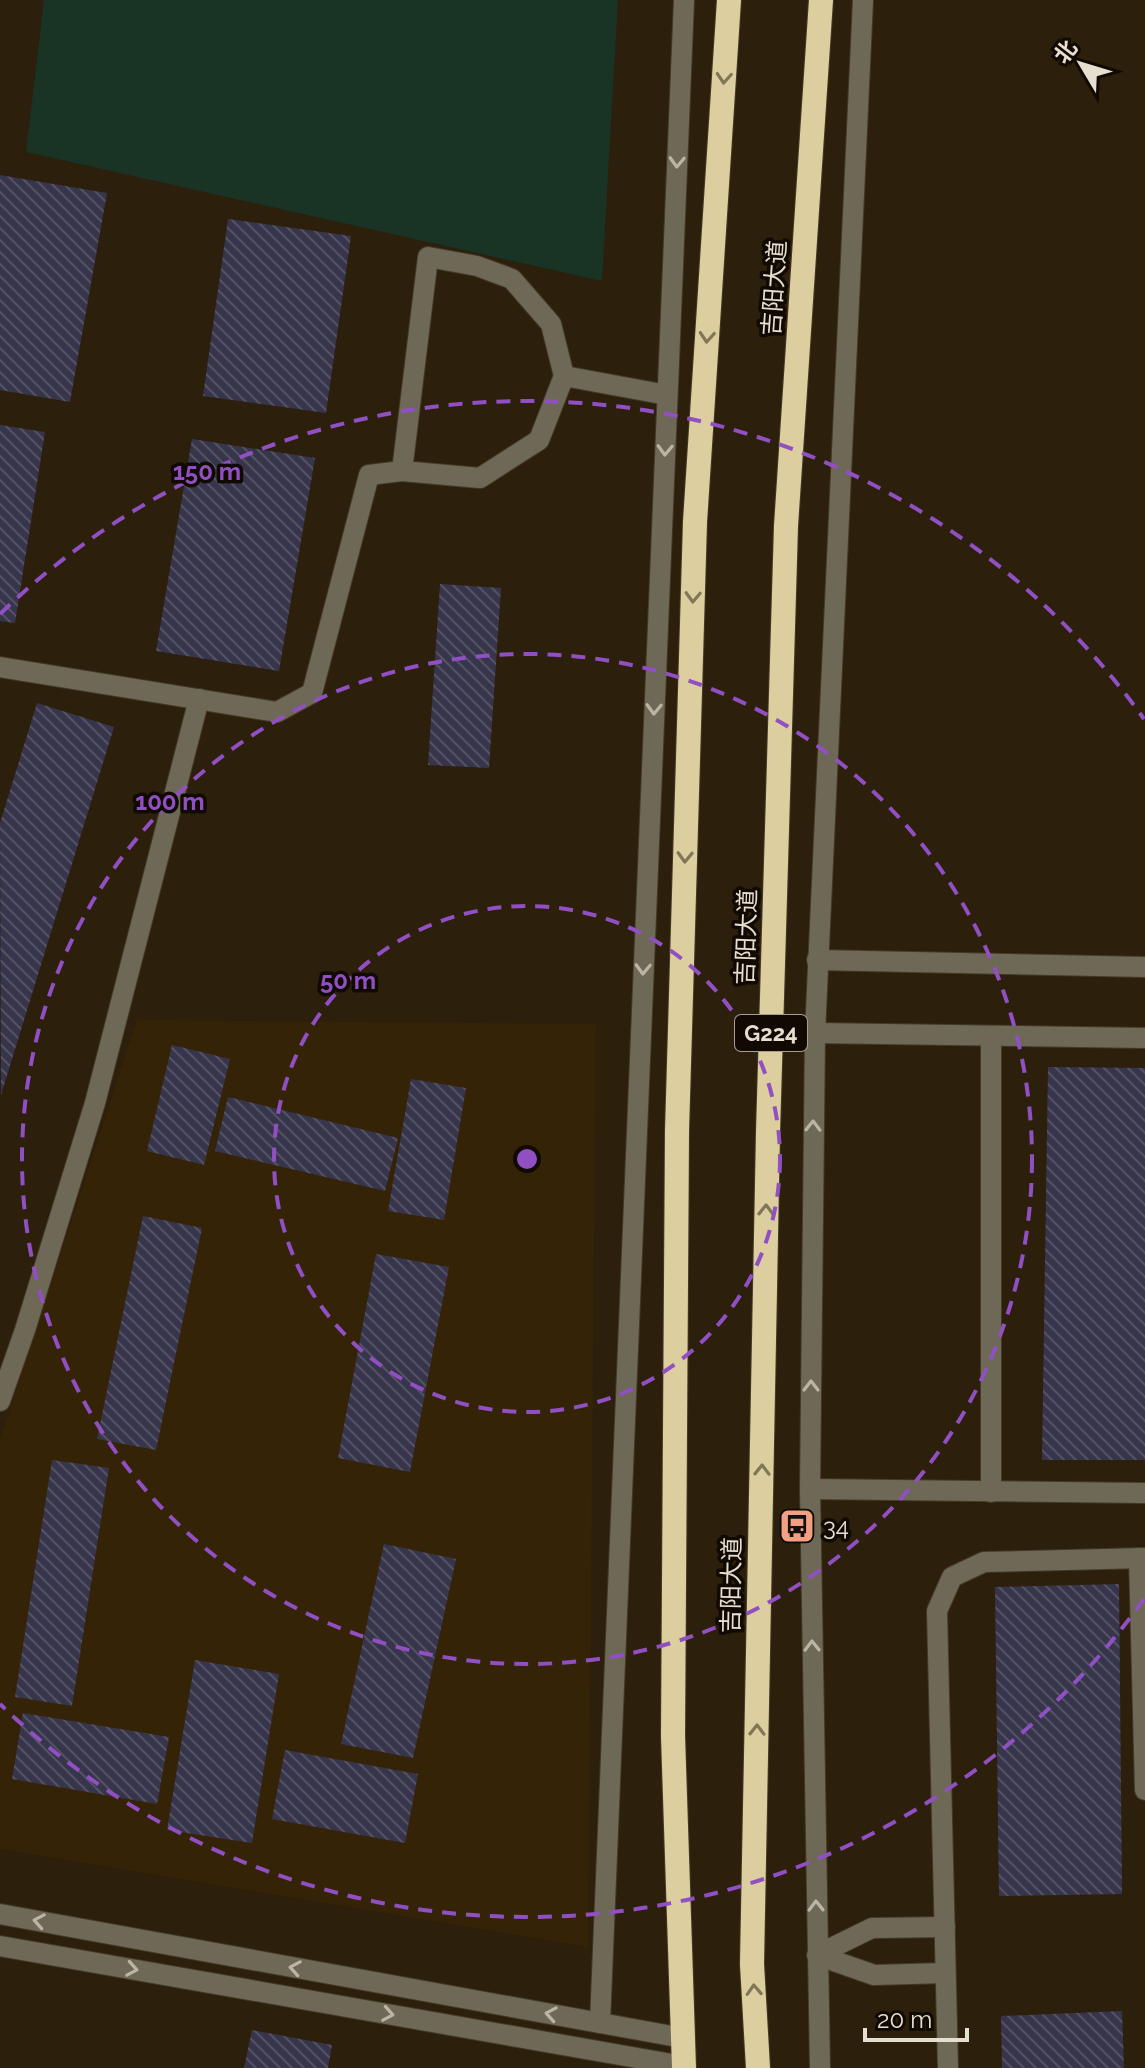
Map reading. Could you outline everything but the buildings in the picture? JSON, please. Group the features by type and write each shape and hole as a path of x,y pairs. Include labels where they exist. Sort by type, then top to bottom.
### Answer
{"highway":[{"path":"684,2067 673,1736 677,1131 695,522 729,0"},
{"name":"吉阳大道","path":"758,2068 752,1948 768,1148 784,574 821,0"}],"street":[{"path":"600,2023 684,0"},
{"path":"820,2068 810,1489 815,1033 863,0"},
{"path":"0,667 277,712 312,693 369,475 402,471 480,478 539,440 564,376 551,324 512,279 477,266 428,257 402,471"},
{"path":"564,376 667,395"},
{"path":"0,1401 30,1315 95,1103 199,699"},
{"path":"817,960 1145,967"},
{"path":"815,1033 1145,1038"},
{"path":"991,1036 991,1492"},
{"path":"810,1489 1145,1493"},
{"path":"948,2068 937,1611 952,1577 984,1562 1142,1558 1145,1790"},
{"path":"0,1914 683,2038"},
{"path":"817,1955 872,1928 945,1927"},
{"path":"0,1946 684,2067"},
{"path":"817,1955 874,1975 945,1973"}],"shaded area":[{"path":"137,1020 596,1024 588,1947 0,1849 0,1440"}],"green space":[{"path":"44,0 618,0 602,281 26,152"}],"place":[{"name":"34","path":"797,1526"}]}
